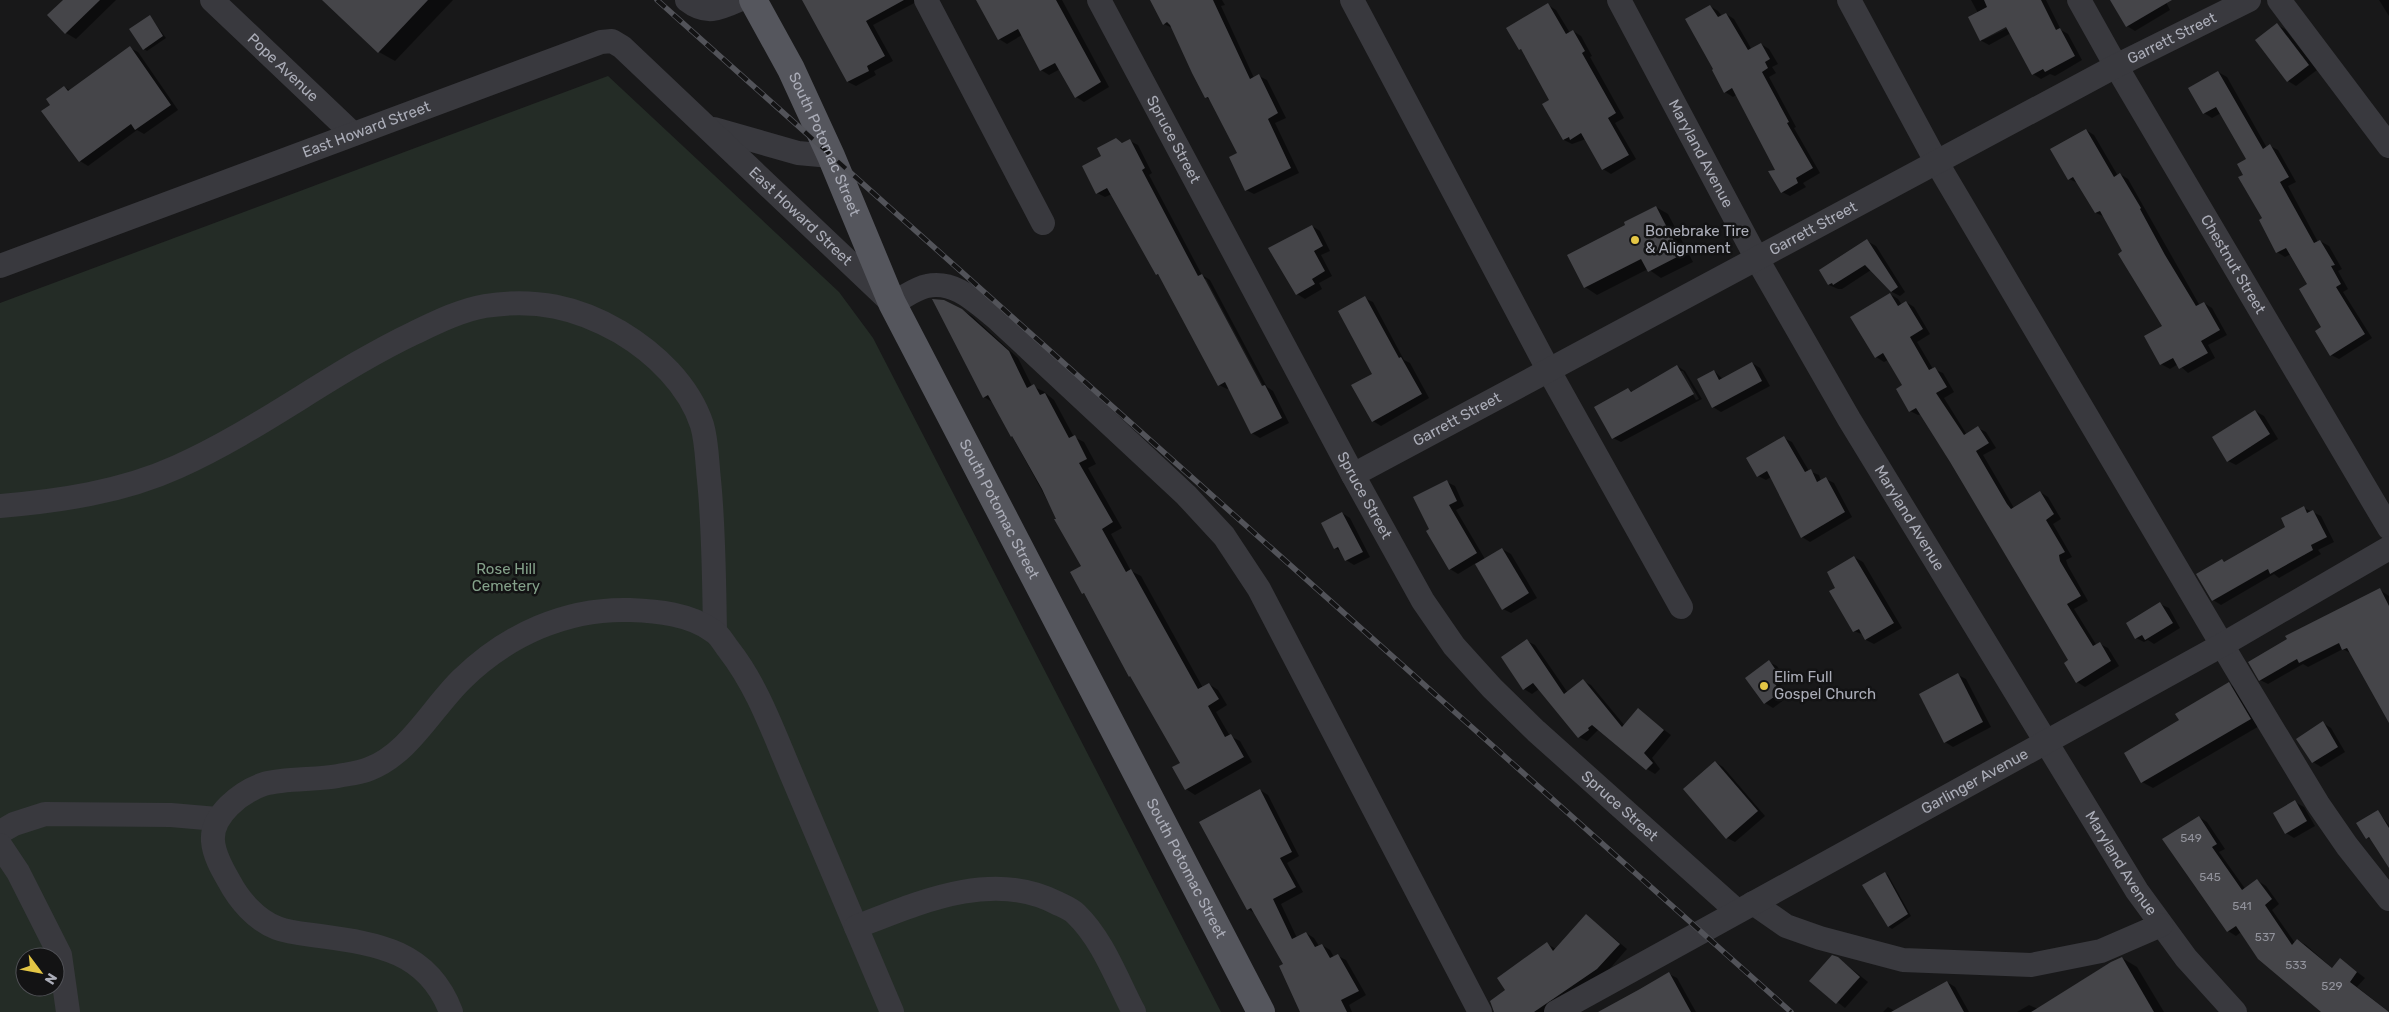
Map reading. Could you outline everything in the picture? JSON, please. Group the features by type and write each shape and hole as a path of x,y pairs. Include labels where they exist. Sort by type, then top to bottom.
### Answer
{"main road":[{"name":"South Potomac Street","path":"753,0 791,69 831,156 892,303 1261,1012"}],"street":[{"name":"Pope Avenue","path":"212,0 353,134"},
{"path":"687,0 696,7 717,10 739,0"},
{"path":"926,0 1043,223"},
{"name":"Spruce Street","path":"1099,0 1353,475 1423,601 1454,646 1536,732 1745,907 1786,926 1820,938 1903,960 2030,965 2101,951 2161,924"},
{"path":"1352,0 1549,371 1681,607"},
{"name":"Maryland Avenue","path":"1619,0 1757,259 1849,419 2137,891 2186,958 2235,1012"},
{"path":"1850,0 1937,163 2222,645 2318,804 2347,846 2389,899"},
{"name":"Chestnut Street","path":"2080,0 2116,66 2389,528"},
{"name":"Garrett Street","path":"1353,475 2116,66 2249,0"},
{"path":"2279,0 2389,146"},
{"name":"East Howard Street","path":"0,266 601,42 612,41 622,47 709,127 892,303"},
{"name":"East Howard Street","path":"709,127 798,154 831,156"},
{"path":"892,303 928,286 947,287 966,293 1002,324 1186,495 1224,536 1259,589 1480,1012"},
{"path":"0,506 42,503 107,491 176,468 252,427 380,349 434,324 483,306 557,305 604,323 645,346 683,386 702,425 713,519 715,631"},
{"name":"Garlinger Avenue","path":"1556,1012 2222,645 2389,548"},
{"path":"451,1012 444,993 422,967 397,952 366,943 277,928 255,914 236,894 220,867 213,840 218,819 237,798 264,784 337,776 369,769 395,753 460,680 494,650 531,630 570,616 611,609 652,610 688,618 715,631 741,665 765,713 892,1012"},
{"path":"0,832 14,824 44,814 171,815 218,819"},
{"path":"0,845 18,872 60,955 68,1012"},
{"path":"856,927 926,900 960,891 1001,889 1042,895 1076,913 1092,934 1134,1012"}],"green space":[{"name":"Rose Hill Cemetery","path":"608,76 839,292 873,338 1221,1012 0,1012 0,303"}],"building":[{"path":"63,0 100,0 65,34 47,15"},
{"path":"322,0 428,0 378,53"},
{"path":"802,0 904,0 866,21 885,56 867,66 869,71 847,82"},
{"path":"976,0 1056,0 1101,82 1075,98 1055,63 1040,71 1018,29 998,40"},
{"path":"1150,0 1213,0 1250,79 1259,74 1278,113 1268,119 1291,168 1245,191 1229,157 1237,153 1208,97 1205,98 1170,25 1167,22 1163,25"},
{"path":"1984,0 2041,0 2056,30 2060,28 2075,56 2045,72 2043,69 2032,75 2006,27 1980,41 1968,17 1987,7"},
{"path":"2110,0 2172,0 2126,27"},
{"path":"1548,3 1566,34 1573,30 1585,51 1582,53 1616,113 1608,118 1629,155 1602,170 1581,133 1570,140 1569,137 1563,140 1542,104 1549,100 1521,49 1519,50 1506,28"},
{"path":"1710,5 1718,17 1726,13 1748,50 1761,43 1770,59 1765,62 1768,68 1762,72 1789,122 1787,123 1813,168 1796,178 1798,183 1781,193 1768,171 1775,170 1732,88 1724,93 1685,19"},
{"path":"150,15 163,36 143,50 129,29"},
{"path":"2277,23 2309,65 2287,82 2255,40"},
{"path":"130,46 171,105 135,130 131,124 79,162 41,111 50,105 46,99 64,86 68,91"},
{"path":"2218,71 2263,149 2270,144 2289,177 2280,182 2314,243 2320,240 2335,265 2331,266 2341,284 2336,287 2365,334 2330,356 2315,331 2321,327 2299,289 2307,284 2286,248 2276,253 2259,220 2262,218 2238,177 2243,175 2237,164 2246,159 2216,107 2203,114 2188,88"},
{"path":"2086,129 2114,177 2120,173 2141,208 2165,255 2196,306 2204,302 2220,330 2201,341 2208,353 2179,369 2173,358 2160,365 2144,336 2162,326 2118,254 2122,251 2100,211 2095,213 2073,177 2068,180 2050,149"},
{"path":"1116,138 1122,143 1130,139 1145,168 1142,170 1198,276 1202,274 1262,386 1265,385 1282,418 1251,434 1225,382 1218,386 1158,274 1156,275 1107,188 1096,194 1082,166 1101,156 1097,148"},
{"name":"Bonebrake Tire & Alignment","path":"1656,206 1681,255 1648,272 1641,259 1584,288 1567,255 1625,225 1624,222"},
{"path":"1312,225 1323,246 1314,251 1325,271 1312,279 1315,284 1296,295 1268,248"},
{"path":"1867,239 1898,287 1891,292 1865,265 1833,285 1832,283 1828,285 1819,270"},
{"path":"1890,293 1898,306 1906,301 1923,329 1910,337 1929,370 1935,367 1947,387 1936,393 1964,435 1978,426 1989,443 1976,451 2007,504 2011,509 2040,491 2054,514 2046,520 2065,552 2059,555 2060,561 2081,596 2067,604 2093,646 2100,642 2111,661 2076,683 2064,663 2068,660 1950,462 1916,408 1909,412 1896,389 1902,385 1883,353 1875,358 1850,317"},
{"path":"1365,296 1399,358 1401,357 1422,394 1372,422 1351,385 1372,374 1338,311"},
{"path":"932,299 944,300 962,309 1009,351 1027,388 1034,384 1040,395 1045,393 1069,438 1075,435 1087,459 1079,463 1113,522 1102,529 1126,572 1131,569 1198,689 1209,683 1219,699 1208,706 1225,737 1231,734 1244,757 1185,790 1172,767 1180,763 1129,677 1084,593 1082,594 1070,572 1081,566 1054,519 1056,519 1042,489 988,395 983,398"},
{"path":"1752,362 1762,381 1712,408 1697,379 1714,370 1719,380"},
{"path":"1677,365 1694,394 1612,439 1594,407 1628,388 1631,392"},
{"path":"2255,410 2270,434 2227,462 2212,437"},
{"path":"1784,436 1805,472 1811,469 1817,482 1826,477 1845,512 1801,538 1767,471 1757,477 1746,458"},
{"path":"1447,480 1457,501 1449,505 1477,553 1449,570 1426,531 1429,529 1413,497"},
{"path":"2304,506 2307,513 2313,510 2327,537 2311,545 2313,550 2270,574 2268,569 2212,601 2196,574 2222,559 2224,562 2285,527 2281,518"},
{"path":"1342,512 1363,552 1345,561 1338,547 1334,549 1321,523"},
{"path":"1502,548 1529,593 1502,610 1475,564"},
{"path":"1854,556 1894,623 1865,640 1859,629 1853,632 1829,591 1835,588 1827,572"},
{"path":"2380,588 2389,606 2389,723 2347,648 2342,650 2339,643 2299,663 2297,659 2259,681 2248,662 2287,639 2285,636"},
{"path":"2160,602 2173,623 2145,640 2142,635 2135,639 2126,623"},
{"path":"1527,639 1564,694 1583,679 1622,727 1638,708 1664,730 1644,753 1653,763 1646,770 1592,725 1588,728 1589,730 1578,738 1533,683 1523,690 1501,657"},
{"name":"Elim Full Gospel Church","path":"1769,660 1780,676 1773,681 1781,692 1764,704 1745,678"},
{"path":"1958,673 1983,722 1944,743 1919,694"},
{"path":"2229,682 2251,719 2141,783 2124,753 2179,720 2175,714"},
{"path":"2323,721 2338,747 2312,763 2296,739"},
{"path":"1715,761 1758,811 1726,839 1683,789"},
{"path":"1260,789 1292,852 1280,858 1296,887 1273,899 1292,939 1306,932 1315,947 1322,944 1330,958 1338,954 1359,991 1341,1000 1347,1012 1300,1012 1279,966 1283,964 1251,908 1247,910 1199,822"},
{"path":"2295,800 2307,821 2285,834 2273,813"},
{"path":"2378,810 2389,828 2389,868 2369,837 2366,839 2356,823"},
{"path":"2199,816 2217,844 2212,847 2242,890 2257,879 2272,899 2265,905 2292,945 2297,939 2332,968 2340,958 2357,972 2350,982 2389,1012 2321,1012 2258,959 2236,926 2227,932 2162,839"},
{"path":"1885,872 1908,914 1888,927 1862,885"},
{"path":"1586,914 1620,944 1597,969 1534,1012 1494,1012 1490,1001 1505,990 1497,978 1547,942 1553,951"},
{"path":"1832,955 1838,957 1860,977 1836,1004 1809,981"},
{"path":"2122,957 2154,1012 2031,1012 2111,962"},
{"path":"1669,972 1691,1012 1598,1012 1640,989"},
{"path":"1947,981 1964,1012 1891,1012"}],"railway":[{"path":"657,0 1791,1012"}],"place":[{"name":"Bonebrake Tire & Alignment","path":"1635,240"},
{"name":"Elim Full Gospel Church","path":"1764,686"}]}
